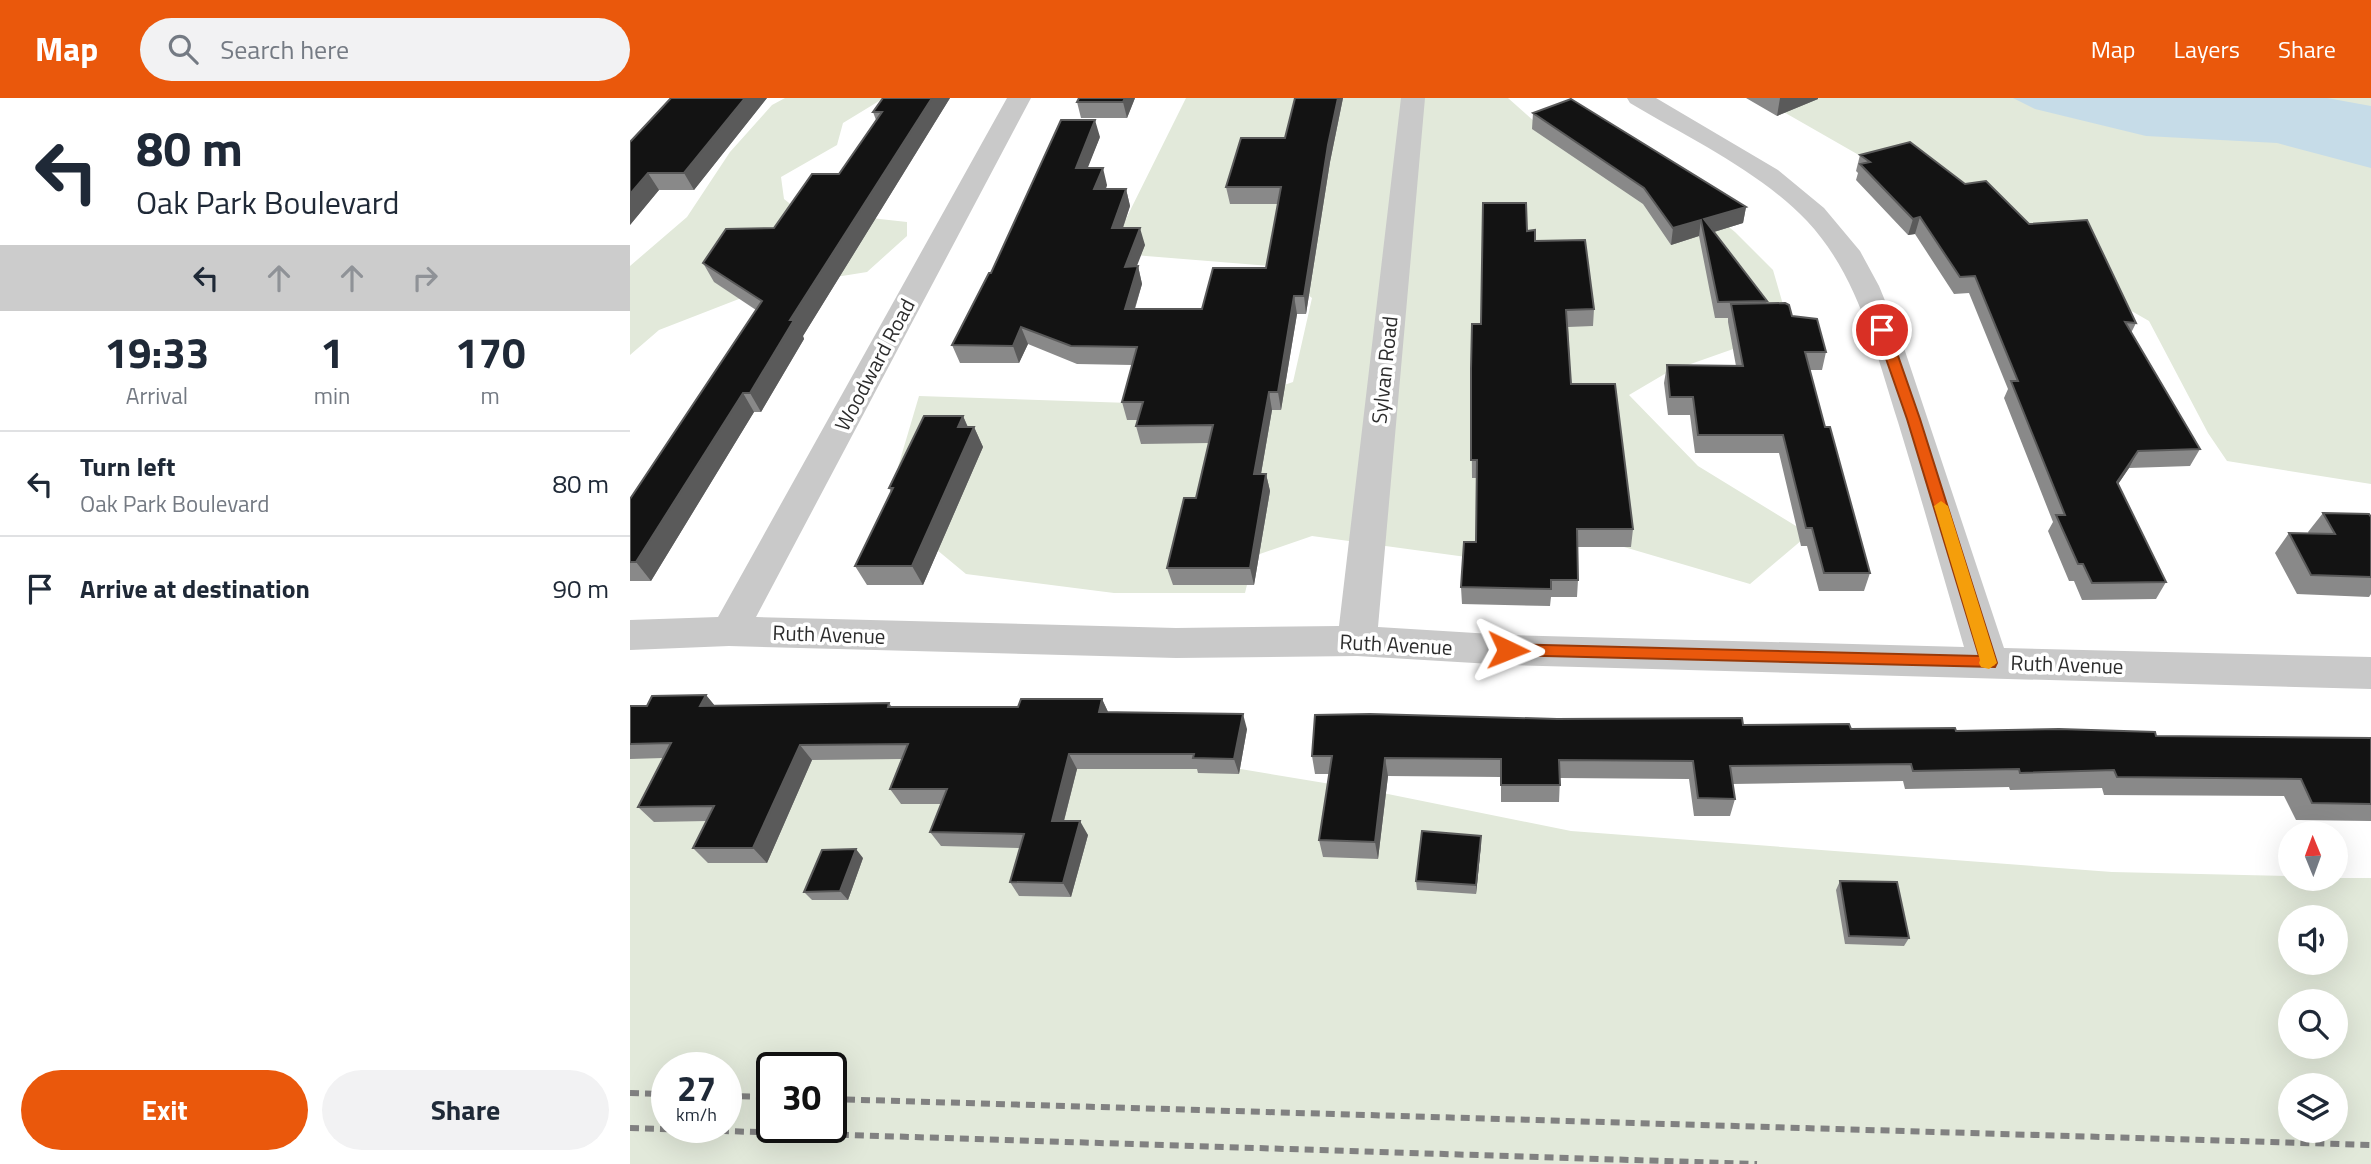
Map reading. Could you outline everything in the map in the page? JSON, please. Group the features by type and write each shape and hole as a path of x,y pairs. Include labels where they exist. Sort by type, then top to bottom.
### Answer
{"street":[{"name":"Woodward Road","path":"729,631 1019,98"},
{"name":"Sylvan Road","path":"1357,641 1413,98"},
{"path":"1639,98 1755,169 1798,199 1833,234 1853,262 1881,325 1914,419 1989,663"},
{"name":"Ruth Avenue","path":"630,635 729,631 1176,643 1357,641 1508,650 2371,673"}],"green space":[{"path":"785,98 884,98 843,123 837,145 781,177 784,199 798,210 907,222 907,236 867,272 767,288 659,330 630,355 630,266 687,217 730,152 772,105"},
{"path":"1186,98 1508,98 1535,122 1703,206 1735,232 1773,270 1790,329 1668,372 1629,395 1698,466 1809,534 1750,584 1624,547 1573,506 1481,559 1312,536 1254,556 1245,593 1114,593 966,574 907,525 898,467 919,396 1222,406 1293,382 1312,298 1270,266 1109,253"},
{"path":"1759,98 2371,98 2371,484 2227,461 2208,433 2149,321"},
{"path":"630,729 1024,733 1373,791 1571,831 2112,872 2278,876 2278,891 2348,891 2348,878 2371,878 2371,1164 630,1164"}],"water":[{"path":"2013,98 2327,98 2371,106 2371,168 2277,143 2146,136 2035,109"}],"building":[{"path":"671,98 745,98 684,173 648,173 630,194 630,142"},
{"path":"883,98 932,98 790,320 794,320 750,393 743,393 636,562 630,562 630,499 762,301 703,263 726,229 774,228 812,174 839,174 882,112 873,112"},
{"path":"1079,98 1125,98 1123,102 1077,102"},
{"path":"1295,98 1338,98 1304,296 1294,296 1278,392 1269,392 1254,474 1266,474 1250,568 1167,568 1184,498 1196,498 1213,425 1136,426 1143,402 1122,402 1137,347 1071,346 1021,327 1013,346 952,345 991,273 1061,120 1095,120 1076,168 1103,168 1094,189 1126,189 1112,228 1140,228 1125,267 1138,266 1125,309 1202,309 1213,268 1266,268 1281,187 1226,187 1241,138 1285,138"},
{"path":"1571,99 1746,207 1704,219 1767,301 1718,302 1701,220 1673,228 1644,188 1533,113"},
{"path":"1910,142 1965,184 1986,181 2029,224 2087,220 2136,323 2125,322 2200,449 2138,451 2117,482 2166,582 2092,583 2083,564 2078,564 2056,515 2065,515 2011,381 2018,381 1975,276 1960,277 1920,217 1913,219 1860,164 1870,162 1860,155"},
{"path":"1483,203 1526,203 1527,231 1535,230 1535,241 1585,240 1594,309 1566,310 1571,384 1615,384 1633,529 1577,529 1578,580 1551,580 1551,589 1461,587 1464,542 1476,542 1477,460 1471,460 1471,369 1472,324 1481,324"},
{"path":"1731,304 1789,305 1792,316 1817,319 1826,352 1805,352 1825,427 1830,427 1870,573 1824,573 1812,528 1806,528 1783,435 1698,435 1693,397 1670,397 1667,365 1743,366"},
{"path":"924,416 963,416 958,427 974,427 912,566 855,566 893,488 889,488"},
{"path":"2323,513 2369,514 2371,577 2311,575 2289,533 2335,534"},
{"path":"706,695 700,706 889,703 888,707 1018,707 1021,699 1102,699 1099,712 1243,714 1234,759 1193,758 1194,754 1069,754 1052,821 1080,821 1063,883 1010,882 1024,834 930,832 947,789 890,789 908,744 800,745 753,848 693,848 714,806 638,807 671,743 630,744 630,706 647,706 652,696"},
{"path":"1315,715 1557,719 1742,718 1743,725 1849,724 1851,729 2059,729 2155,732 2156,736 2371,738 2371,804 2312,803 2301,779 2117,777 2114,770 2020,773 2019,769 1913,771 1911,764 1730,766 1735,799 1698,798 1693,761 1559,760 1560,785 1501,785 1501,759 1385,758 1375,842 1319,840 1332,756 1312,756"},
{"path":"1422,831 1481,836 1476,885 1416,881"},
{"path":"856,849 840,891 804,892 822,850"},
{"path":"1840,881 1897,882 1909,938 1849,936"}],"railway":[{"path":"630,1093 651,1094"},
{"path":"742,1096 756,1097"},
{"path":"847,1099 2371,1145"},
{"path":"630,1128 1757,1164"}],"slow traffic":[{"path":"1941,506 1987,663"}],"route":[{"path":"1508,650 1989,663 1914,419 1882,330"}]}
